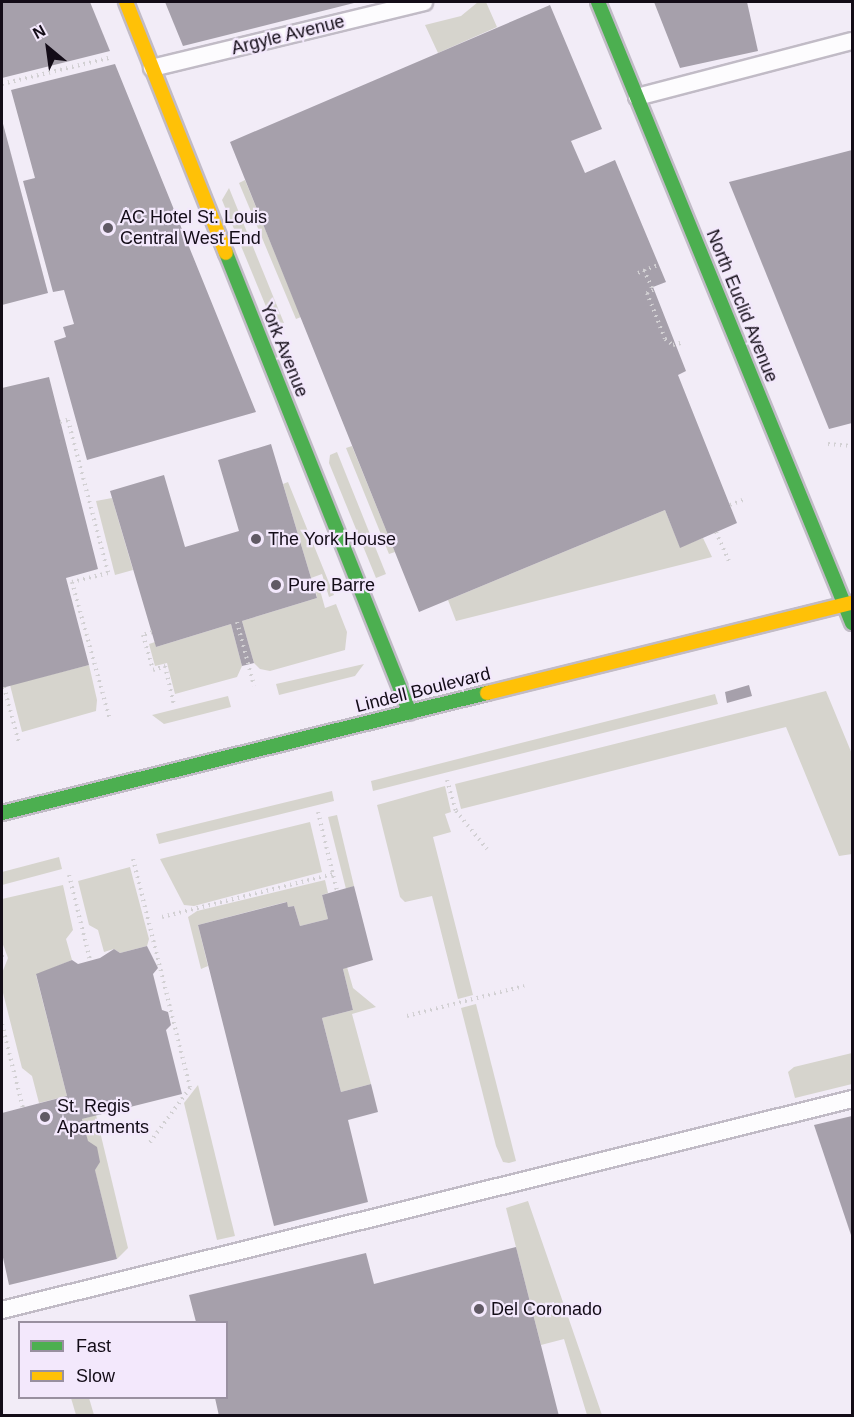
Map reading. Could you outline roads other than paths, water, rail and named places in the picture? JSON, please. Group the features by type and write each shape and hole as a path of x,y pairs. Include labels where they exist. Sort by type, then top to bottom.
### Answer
{"street":[{"name":"York Avenue","path":"126,2 410,712"},
{"name":"North Euclid Avenue","path":"598,2 849,604 852,623"},
{"name":"Lindell Boulevard","path":"2,813 849,604"}],"lane":[{"name":"Argyle Avenue","path":"152,68 424,2"},
{"path":"637,97 852,42"},
{"path":"2,1310 852,1099"}],"place":[{"name":"AC Hotel St. Louis Central West End","path":"108,228"},
{"name":"The York House","path":"256,539"},
{"name":"Pure Barre","path":"276,585"},
{"name":"St. Regis Apartments","path":"45,1117"},
{"name":"Del Coronado","path":"479,1309"}]}
